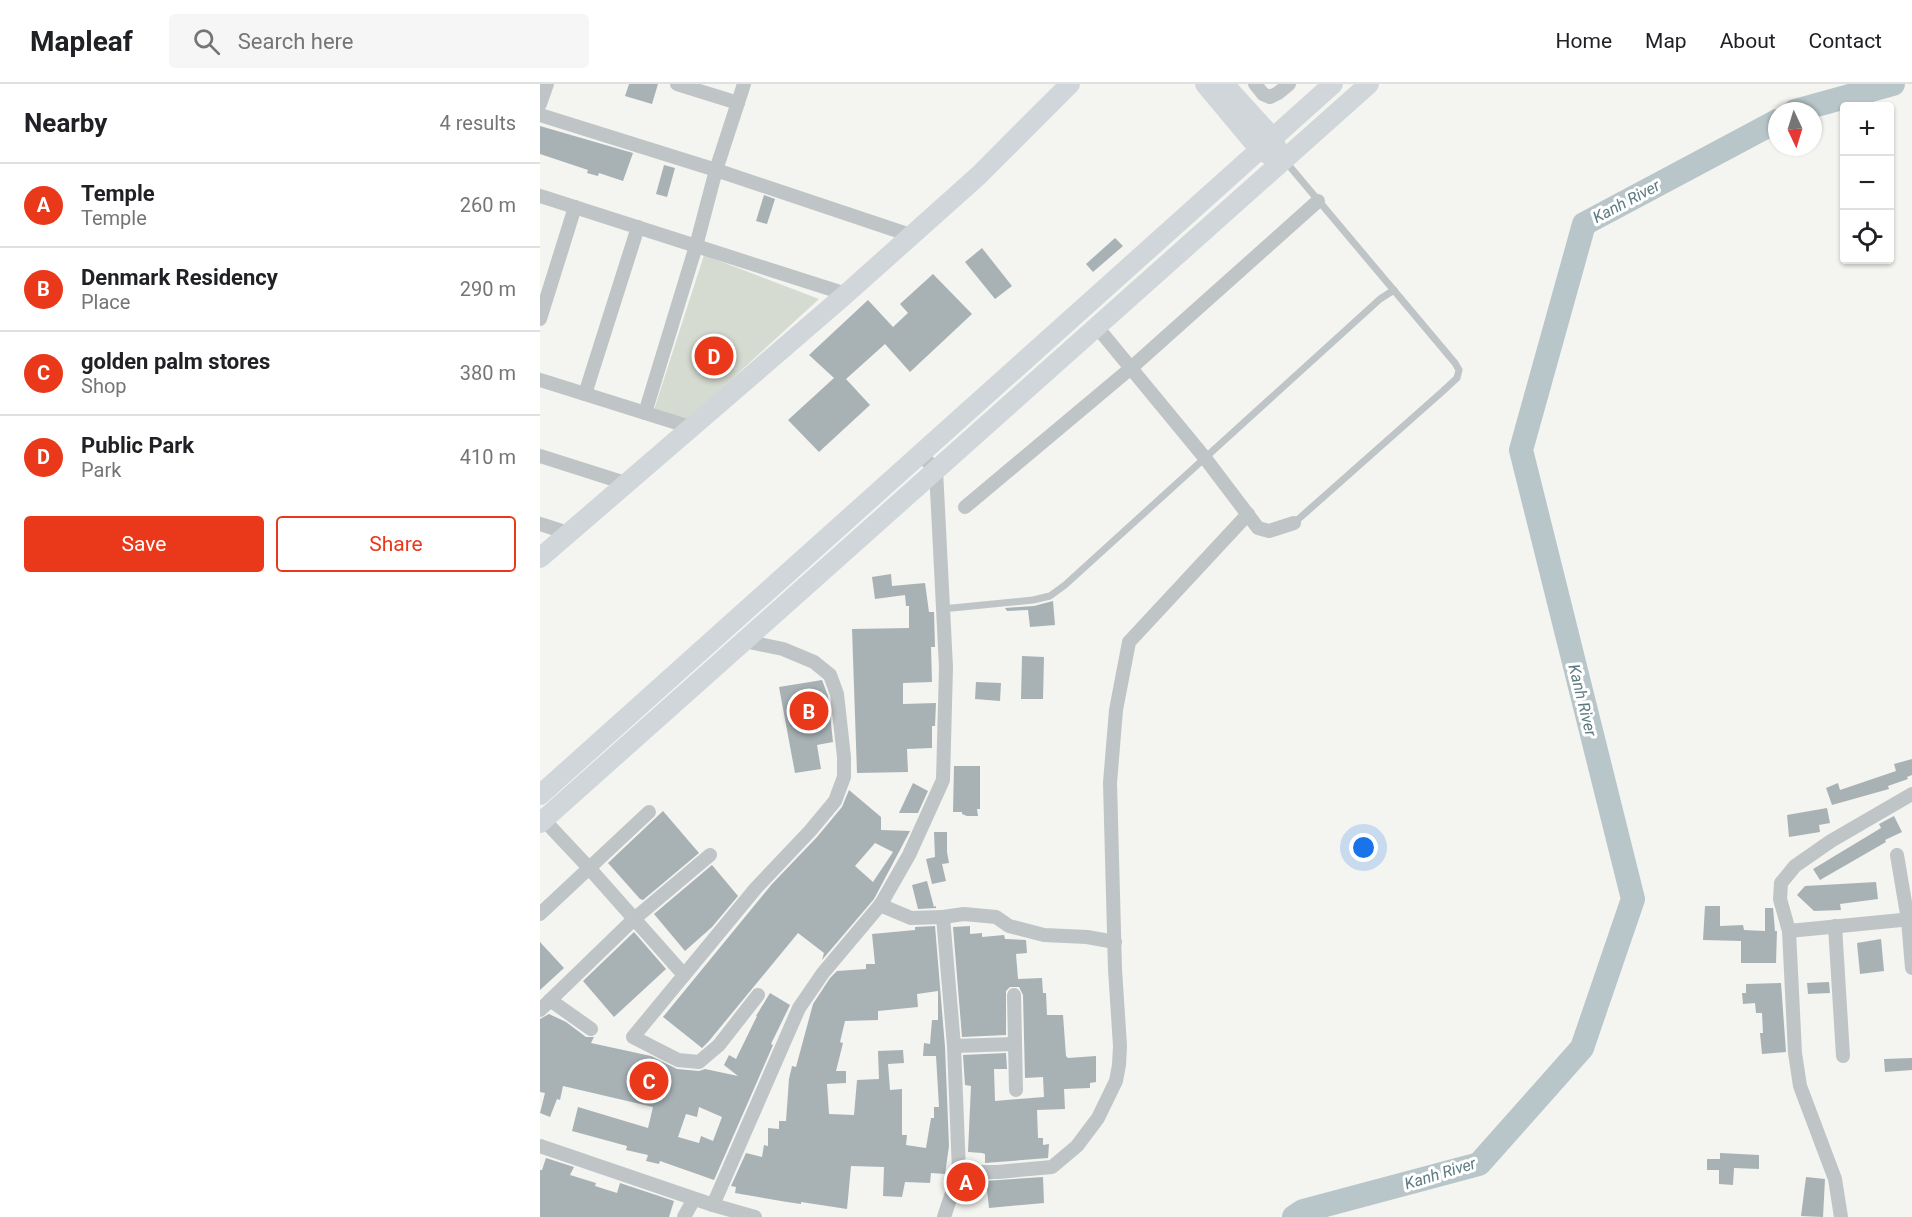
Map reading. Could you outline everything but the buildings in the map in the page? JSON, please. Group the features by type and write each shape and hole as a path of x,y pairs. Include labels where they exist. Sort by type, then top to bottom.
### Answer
{"street":[{"path":"540,104 547,84"},
{"path":"677,84 738,103"},
{"path":"645,413 696,246 716,170 744,84"},
{"path":"540,558 846,294 978,176 1070,84"},
{"path":"1205,84 1282,161"},
{"path":"1224,84 1267,144"},
{"path":"1255,84 1263,94 1270,97 1289,84"},
{"path":"540,795 1333,84"},
{"path":"684,975 590,869 542,821 1369,84"},
{"path":"540,115 716,170 910,235"},
{"path":"540,196 846,294"},
{"path":"965,507 1131,368 1318,201"},
{"path":"540,319 575,207"},
{"path":"585,394 638,227"},
{"path":"1097,327 1205,458 1258,528 1269,531 1294,523"},
{"path":"540,380 690,427"},
{"path":"713,1205 799,1008 823,973 880,905 909,855 943,780 946,667 936,470 920,454"},
{"path":"540,456 625,483"},
{"path":"959,1172 998,1172 1052,1167 1077,1146 1098,1118 1116,1081 1119,1065 1110,783 1116,710 1129,642 1248,514"},
{"path":"540,525 568,533"},
{"path":"744,641 783,650 814,662 830,675 837,694 844,777 835,801 756,888 633,1037 678,1060 699,1062 719,1045 758,995"},
{"path":"1841,1217 1835,1179 1800,1086 1795,1053 1788,931 1780,899 1781,883 1795,866 1831,841 1912,794"},
{"path":"540,914 649,812"},
{"path":"540,1010 634,919 710,855"},
{"path":"1897,855 1910,920 1912,968"},
{"path":"880,905 911,918 964,914 996,917 1009,926 1044,935 1088,937 1114,942"},
{"path":"944,917 954,1046 959,1172 944,1217"},
{"path":"1788,931 1910,920"},
{"path":"1835,926 1843,1056"},
{"path":"1014,995 1017,1090"},
{"path":"550,1000 591,1029"},
{"path":"954,1046 1014,1044"},
{"path":"540,1146 694,1199 755,1217"},
{"path":"684,1217 694,1199"}],"lane":[{"path":"1282,161 1394,290 1459,370 1457,378 1294,523"},
{"path":"942,609 1033,600 1050,596 1065,585 1371,307 1394,290"}],"shaded area":[{"path":"704,255 819,299 686,421 653,413"}],"waterway":[{"name":"Kanh River","path":"1822,104 1893,84"},
{"name":"Kanh River","path":"1294,1217 1303,1211 1479,1164 1582,1048 1633,899 1521,450 1584,224 1768,126"}],"place":[{"name":"Public Park","path":"714,356"},
{"name":"Denmark Residency","path":"809,711"},
{"name":"golden palm stores","path":"649,1081"},
{"name":"Temple","path":"966,1182"}]}
